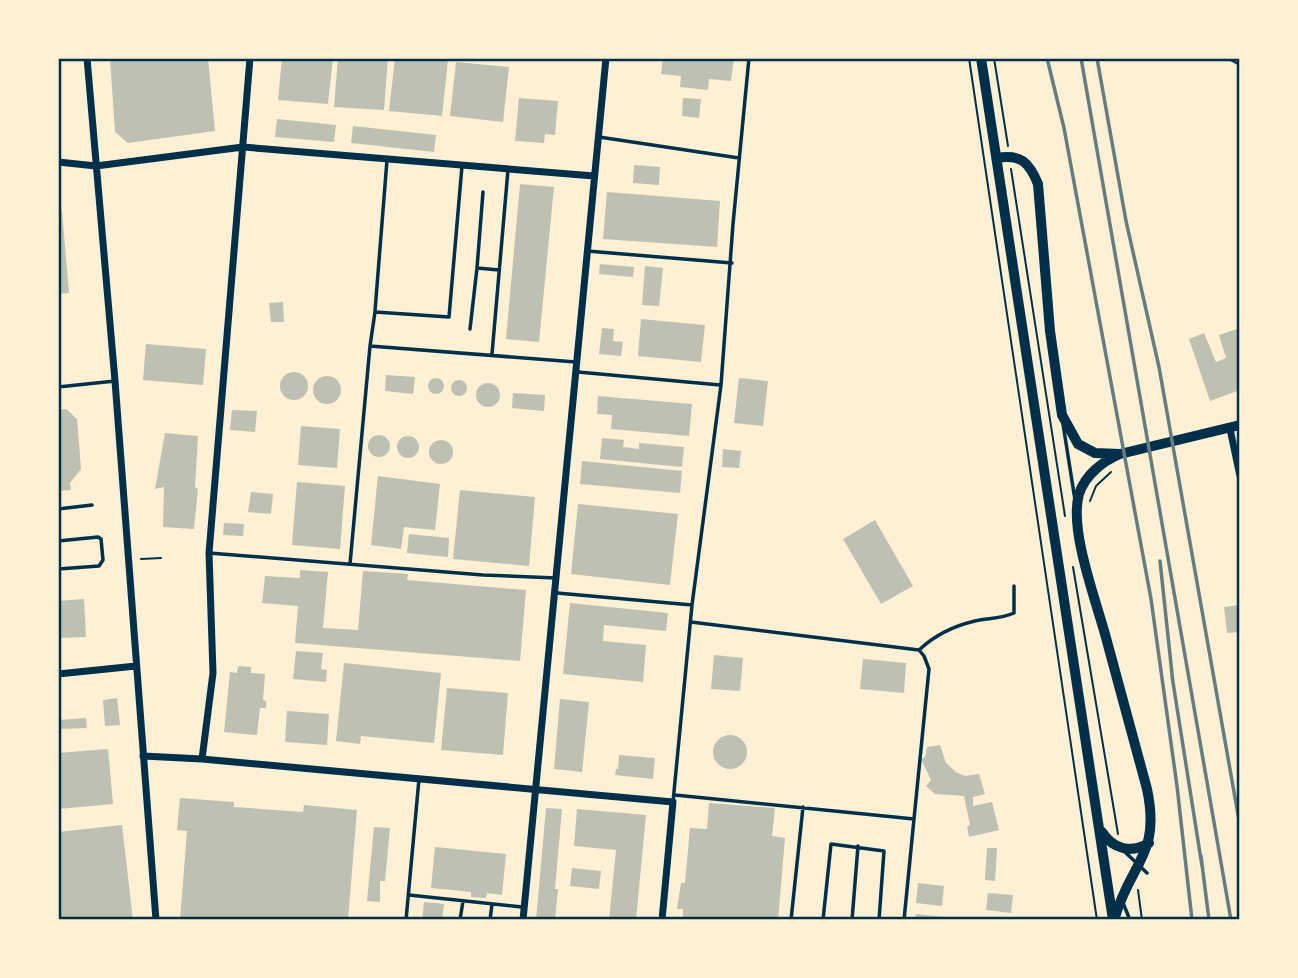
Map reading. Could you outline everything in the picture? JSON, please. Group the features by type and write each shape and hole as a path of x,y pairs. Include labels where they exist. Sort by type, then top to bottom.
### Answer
{"main road":[{"path":"981,58 1114,920"},
{"path":"997,158 1009,156 1027,164 1038,184 1050,331 1062,415 1078,444 1103,458"},
{"path":"1114,920 1121,898 1149,843 1152,818 1147,789 1084,559 1077,519 1081,488 1103,458 1240,425"},
{"path":"1098,826 1110,843 1121,848 1135,849 1149,843"}],"street":[{"path":"87,58 115,381 156,920"},
{"path":"202,759 213,673 209,553 250,58"},
{"path":"523,920 606,58"},
{"path":"58,162 96,166 243,147 594,176"},
{"path":"1230,429 1240,476"},
{"path":"58,674 136,666"},
{"path":"143,756 536,790 674,798 662,920"}],"lane":[{"path":"749,58 721,385 692,605 674,798 803,807 914,819"},
{"path":"598,137 739,158"},
{"path":"351,564 387,160"},
{"path":"375,312 449,317 461,166"},
{"path":"492,355 508,170"},
{"path":"470,329 483,192"},
{"path":"587,251 732,263"},
{"path":"477,268 499,270"},
{"path":"370,346 576,362"},
{"path":"576,372 721,385"},
{"path":"58,387 115,381"},
{"path":"1062,415 1077,519"},
{"path":"58,509 92,505"},
{"path":"58,541 98,537 101,539 104,555 99,566 58,569"},
{"path":"209,553 483,575 556,578"},
{"path":"919,650 945,631 973,621 996,620 1014,613 1014,586"},
{"path":"554,593 692,605"},
{"path":"691,622 919,650 925,656 929,669 904,920"},
{"path":"406,920 419,779"},
{"path":"801,920 791,920 803,807"},
{"path":"823,920 831,844 884,851 879,920"},
{"path":"852,920 858,846"},
{"path":"1121,848 1147,873"},
{"path":"1108,882 1121,898 1129,920"},
{"path":"409,895 524,907"},
{"path":"460,920 463,901"},
{"path":"489,920 492,904"}],"path":[{"path":"969,58 1097,920"},
{"path":"994,58 1067,526"},
{"path":"1227,58 1240,65"},
{"path":"141,559 161,558"},
{"path":"1073,567 1121,848"}],"building":[{"path":"110,58 208,58 215,131 128,143 115,132"},
{"path":"282,58 333,58 328,104 278,100"},
{"path":"338,58 388,58 384,110 334,107"},
{"path":"395,58 448,60 442,116 389,111"},
{"path":"663,58 734,58 731,81 709,79 708,90 680,87 681,76 661,74"},
{"path":"456,62 509,67 503,122 450,116"},
{"path":"519,98 558,101 555,135 545,134 544,143 515,141"},
{"path":"683,98 701,99 699,118 682,116"},
{"path":"277,119 336,125 334,142 275,137"},
{"path":"353,126 436,135 434,152 351,143"},
{"path":"634,165 660,167 659,185 633,183"},
{"path":"520,184 554,187 539,342 506,339"},
{"path":"607,192 720,201 717,247 603,239"},
{"path":"58,211 62,211 69,293 58,294"},
{"path":"600,264 634,267 633,277 599,274"},
{"path":"645,266 663,268 659,306 642,305"},
{"path":"283,302 284,322 271,322 269,303"},
{"path":"641,319 705,325 701,362 638,356"},
{"path":"602,328 614,329 613,341 623,342 621,356 599,354"},
{"path":"1240,328 1240,390 1210,401 1189,339 1204,333 1216,362 1226,358 1219,335"},
{"path":"146,344 206,349 203,385 143,380"},
{"path":"294,372 304,376 308,386 304,396 294,400 284,396 280,386 284,376"},
{"path":"386,375 415,377 413,394 385,391"},
{"path":"327,376 337,380 341,390 337,400 327,404 317,400 313,390 317,380"},
{"path":"433,378 439,378 444,386 442,392 433,394 428,389 428,383"},
{"path":"739,378 768,381 763,426 734,423"},
{"path":"456,380 462,380 467,388 465,394 456,396 451,391 451,385"},
{"path":"488,383 499,390 500,395 493,406 488,407 477,400 476,395 483,384"},
{"path":"513,393 545,395 544,411 512,408"},
{"path":"598,396 692,404 689,436 611,429 612,415 597,414"},
{"path":"66,409 77,419 81,469 70,483 71,490 58,491 58,410"},
{"path":"232,410 257,411 255,432 230,430"},
{"path":"301,426 340,429 337,468 298,465"},
{"path":"165,433 198,436 195,487 198,489 194,529 163,527 164,487 155,489"},
{"path":"379,435 387,438 390,446 387,454 379,457 371,454 368,446 371,438"},
{"path":"408,436 416,439 419,447 416,455 408,458 400,455 397,447 400,439"},
{"path":"602,438 624,440 623,447 639,449 639,443 684,447 682,467 600,459"},
{"path":"441,440 452,447 453,452 446,463 441,464 430,457 429,452 436,441"},
{"path":"723,449 741,451 739,468 722,467"},
{"path":"582,461 682,471 680,493 580,484"},
{"path":"378,476 440,484 435,530 404,527 401,549 371,545"},
{"path":"297,482 345,486 340,549 292,545"},
{"path":"460,490 535,497 529,566 453,559"},
{"path":"251,492 273,494 271,514 248,512"},
{"path":"578,504 678,514 670,585 571,574"},
{"path":"875,520 913,586 881,604 843,539"},
{"path":"224,523 244,524 243,536 223,535"},
{"path":"409,534 449,538 448,557 407,553"},
{"path":"300,570 328,572 323,628 358,630 363,571 408,574 407,580 526,590 520,661 295,643 298,606 262,603 265,576 300,578"},
{"path":"84,599 86,637 58,638 58,601"},
{"path":"570,603 668,613 666,631 604,625 603,641 646,645 643,682 563,674"},
{"path":"1240,605 1240,632 1227,633 1224,607"},
{"path":"296,651 323,653 321,669 327,670 326,682 293,679"},
{"path":"714,655 743,658 740,691 711,689"},
{"path":"863,659 906,663 904,693 860,689"},
{"path":"344,663 441,673 434,743 361,736 360,744 336,741"},
{"path":"238,666 251,667 251,673 265,674 263,700 266,701 266,708 260,708 257,735 224,732 230,672 237,673"},
{"path":"447,688 508,693 503,755 441,750"},
{"path":"117,698 120,725 105,726 103,700"},
{"path":"560,699 589,702 582,772 554,769"},
{"path":"287,711 329,714 327,745 285,742"},
{"path":"86,718 87,728 58,729 58,720"},
{"path":"730,735 742,740 747,752 742,764 730,769 718,764 713,752 718,740"},
{"path":"940,745 946,763 956,772 965,776 979,774 985,794 973,797 973,806 992,802 999,830 969,837 967,826 970,825 964,796 935,794 926,786 931,780 921,759 925,757 927,747"},
{"path":"108,749 113,804 58,809 58,753"},
{"path":"619,755 655,758 653,779 615,775"},
{"path":"180,798 234,802 234,807 303,812 304,805 357,810 348,920 180,920 187,831 177,830"},
{"path":"709,803 775,808 772,836 785,838 778,920 683,920 683,909 677,909 681,883 685,883 690,828 707,829"},
{"path":"546,808 562,809 555,889 558,889 555,920 536,920"},
{"path":"577,809 646,815 636,920 609,920 616,850 574,846"},
{"path":"122,825 133,920 61,920 58,894 58,832"},
{"path":"374,827 390,828 385,881 380,881 380,902 367,901"},
{"path":"435,847 506,854 502,895 487,893 486,898 471,897 471,892 431,888"},
{"path":"987,848 997,848 995,881 985,880"},
{"path":"572,868 601,871 599,889 570,886"},
{"path":"918,883 944,886 942,906 916,903"},
{"path":"988,893 1013,895 1011,913 986,910"},
{"path":"424,902 444,904 442,920 422,920"},
{"path":"916,914 945,917 945,920 915,920"}],"railway":[{"path":"1047,58 1064,128 1151,599 1192,920"},
{"path":"1081,58 1231,920"},
{"path":"1097,58 1126,221 1159,367 1240,826"},
{"path":"1160,561 1173,683"},
{"path":"1172,676 1202,866"},
{"path":"1201,856 1209,920"}]}
